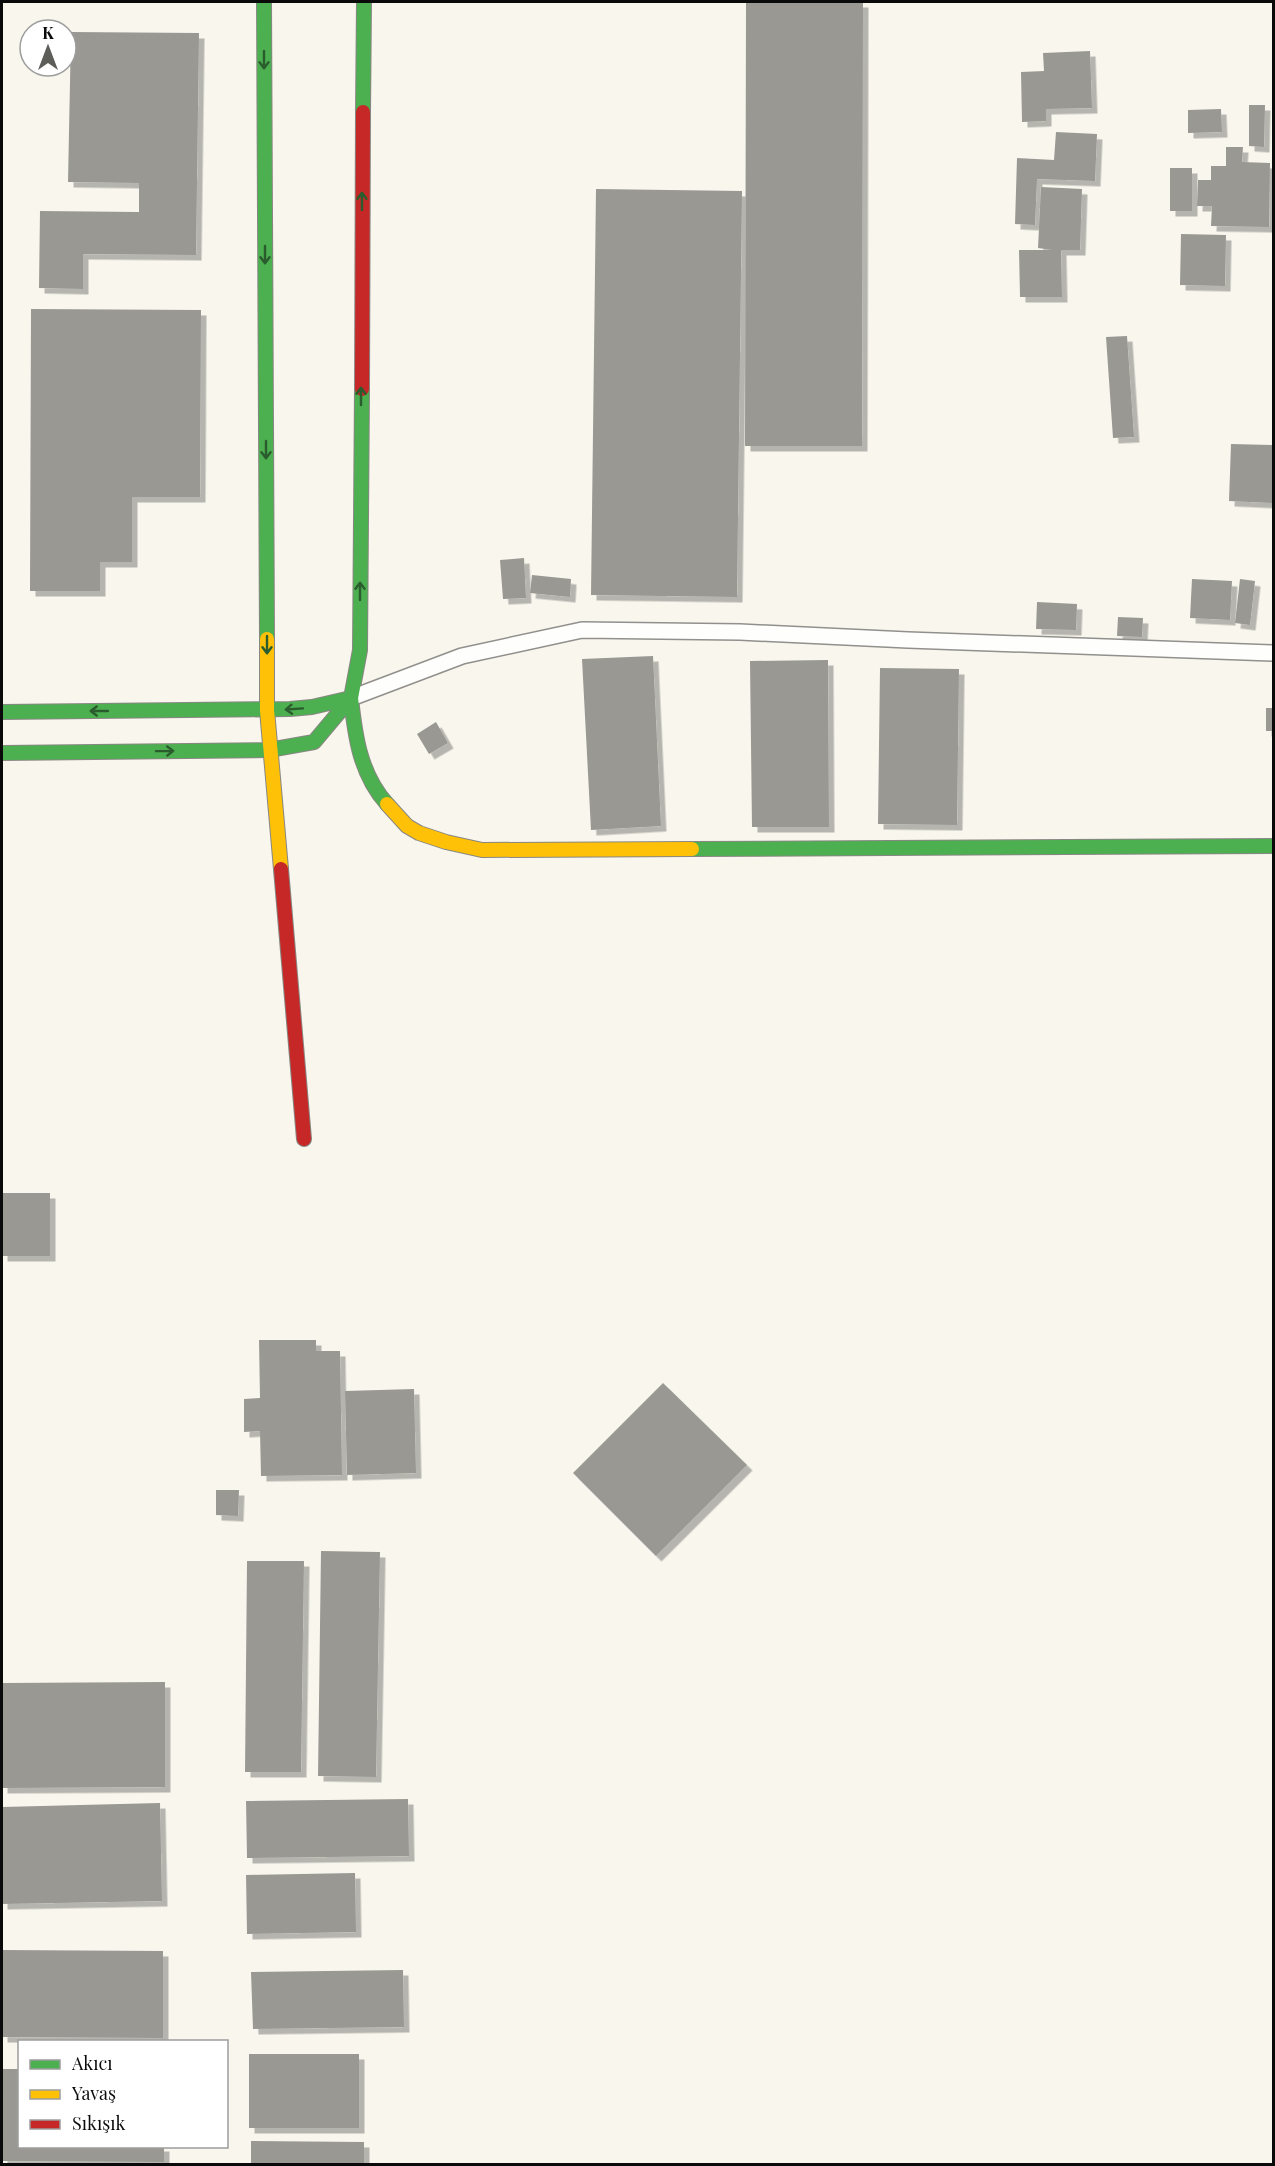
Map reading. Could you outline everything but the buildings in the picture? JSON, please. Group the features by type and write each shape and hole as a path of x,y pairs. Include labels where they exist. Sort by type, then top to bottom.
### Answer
{"main road":[{"path":"264,2 267,710 303,1140"},
{"path":"364,2 360,650 351,698 356,745 367,775 386,804 409,828 440,842 482,850 1273,847"},
{"path":"2,712 267,710 312,707 351,698"},
{"path":"2,753 269,750 314,742 351,698"}],"lane":[{"path":"351,698 462,656 582,630 740,632 1274,653"}],"traffic: fast":[{"path":"264,2 267,639"},
{"path":"363,112 364,2"},
{"path":"2,753 269,750 314,742 351,698 360,650 362,389"},
{"path":"2,712 290,709 312,707 351,698 360,754 371,780 387,804"},
{"path":"692,849 1274,846"}],"traffic: slow":[{"path":"267,639 267,710 281,869"},
{"path":"387,804 407,826 419,833 482,850 692,849"}],"traffic: jam":[{"path":"362,389 363,112"},
{"path":"281,869 304,1139"}]}
